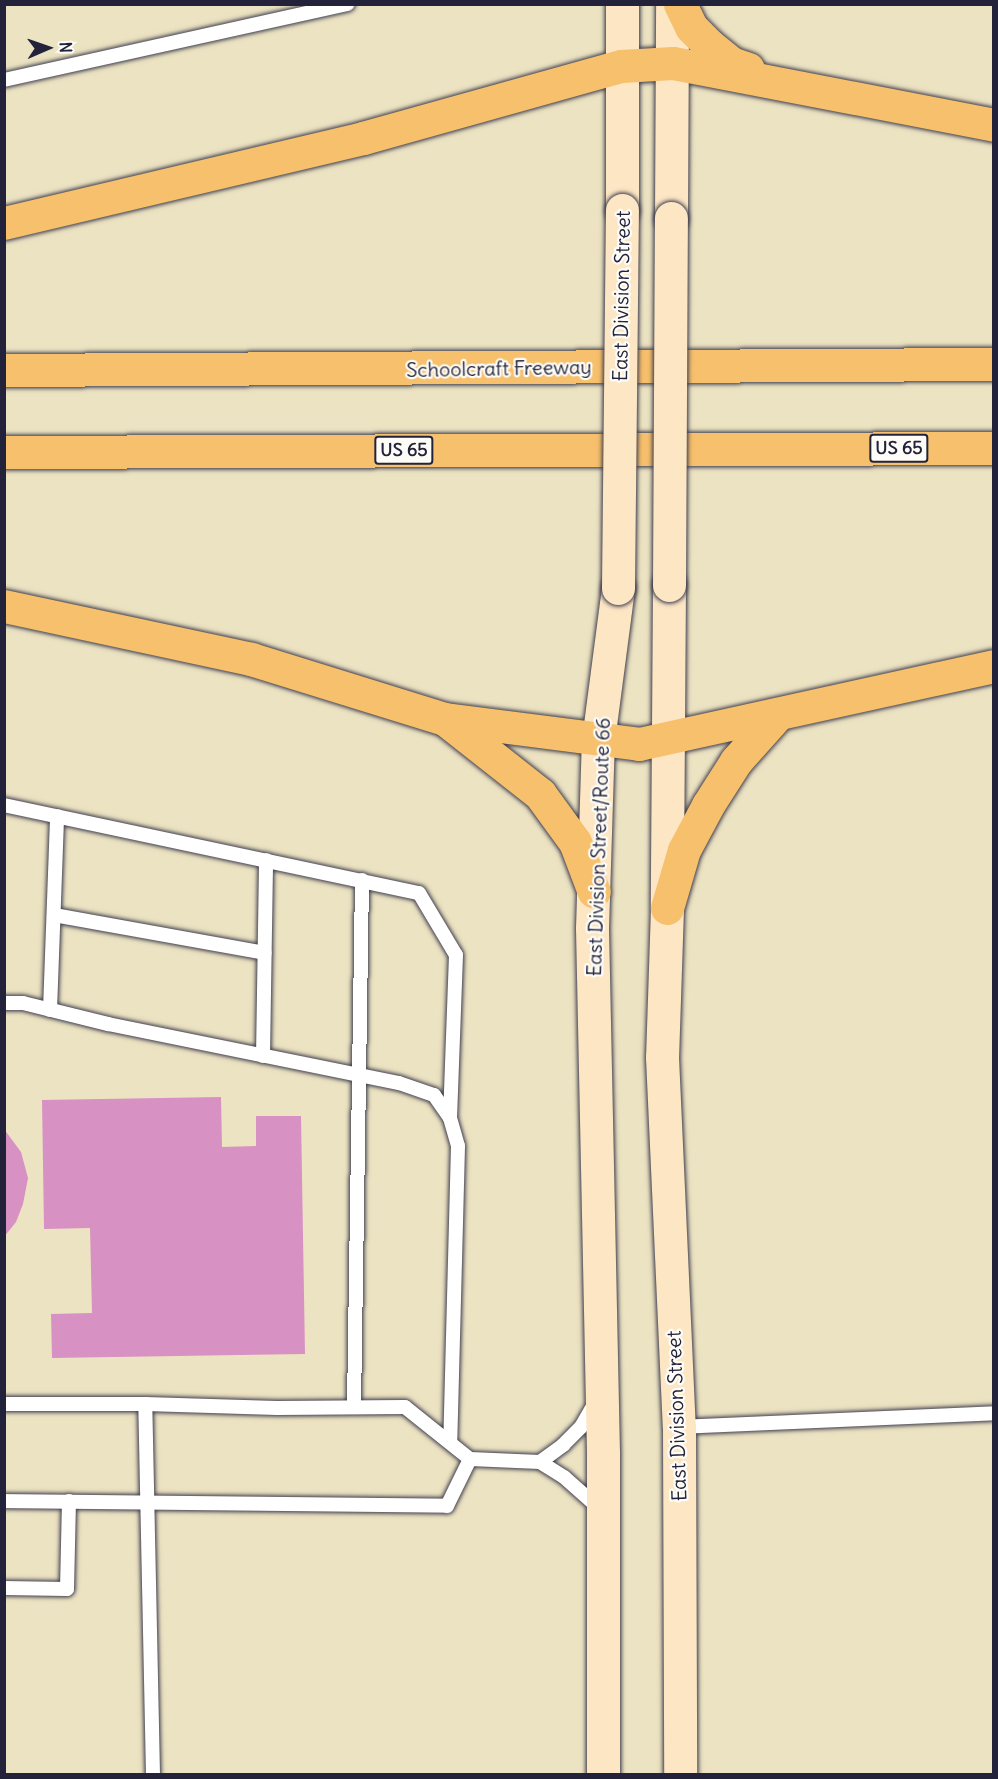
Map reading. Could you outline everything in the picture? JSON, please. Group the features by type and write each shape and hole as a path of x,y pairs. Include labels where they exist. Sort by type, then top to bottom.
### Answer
{"highway":[{"path":"680,4 691,27 731,63 786,83"},
{"path":"4,223 363,138 621,66 673,63 993,124"},
{"name":"Schoolcraft Freeway","path":"4,370 993,364"},
{"name":"US 65","path":"4,452 993,448"},
{"path":"4,606 250,659 445,719 639,744 669,740 993,666"},
{"path":"667,908 684,850 708,805 736,761 778,714"},
{"path":"445,719 540,794 575,842 594,892"}],"street":[{"name":"East Division Street","path":"618,588 622,4"},
{"path":"667,908 672,4"},
{"name":"East Division Street/Route 66","path":"602,1391 594,892 598,740 618,588"},
{"name":"East Division Street","path":"667,908 662,1057 679,1427 680,1774"},
{"path":"602,1391 603,1774"}],"lane":[{"path":"4,80 348,4"},
{"path":"4,805 419,892 456,955 450,1118 458,1146 450,1442"},
{"path":"50,1010 57,816"},
{"path":"263,1056 266,860"},
{"path":"354,1407 362,880"},
{"path":"54,915 265,953"},
{"path":"4,1003 23,1003 263,1056 399,1083 434,1095 450,1118"},
{"path":"540,1462 563,1445 581,1427 602,1391"},
{"path":"4,1404 405,1407 470,1459 540,1462 585,1494 602,1512"},
{"path":"145,1404 153,1774"},
{"path":"679,1427 993,1413"},
{"path":"4,1501 147,1500 447,1506 470,1459"},
{"path":"4,1588 68,1588 69,1501"}],"building":[{"path":"221,1097 222,1147 256,1146 256,1116 301,1116 305,1354 52,1358 51,1314 92,1313 90,1228 44,1229 42,1100"},
{"path":"4,1129 21,1152 28,1178 23,1204 16,1222 4,1237"}]}
